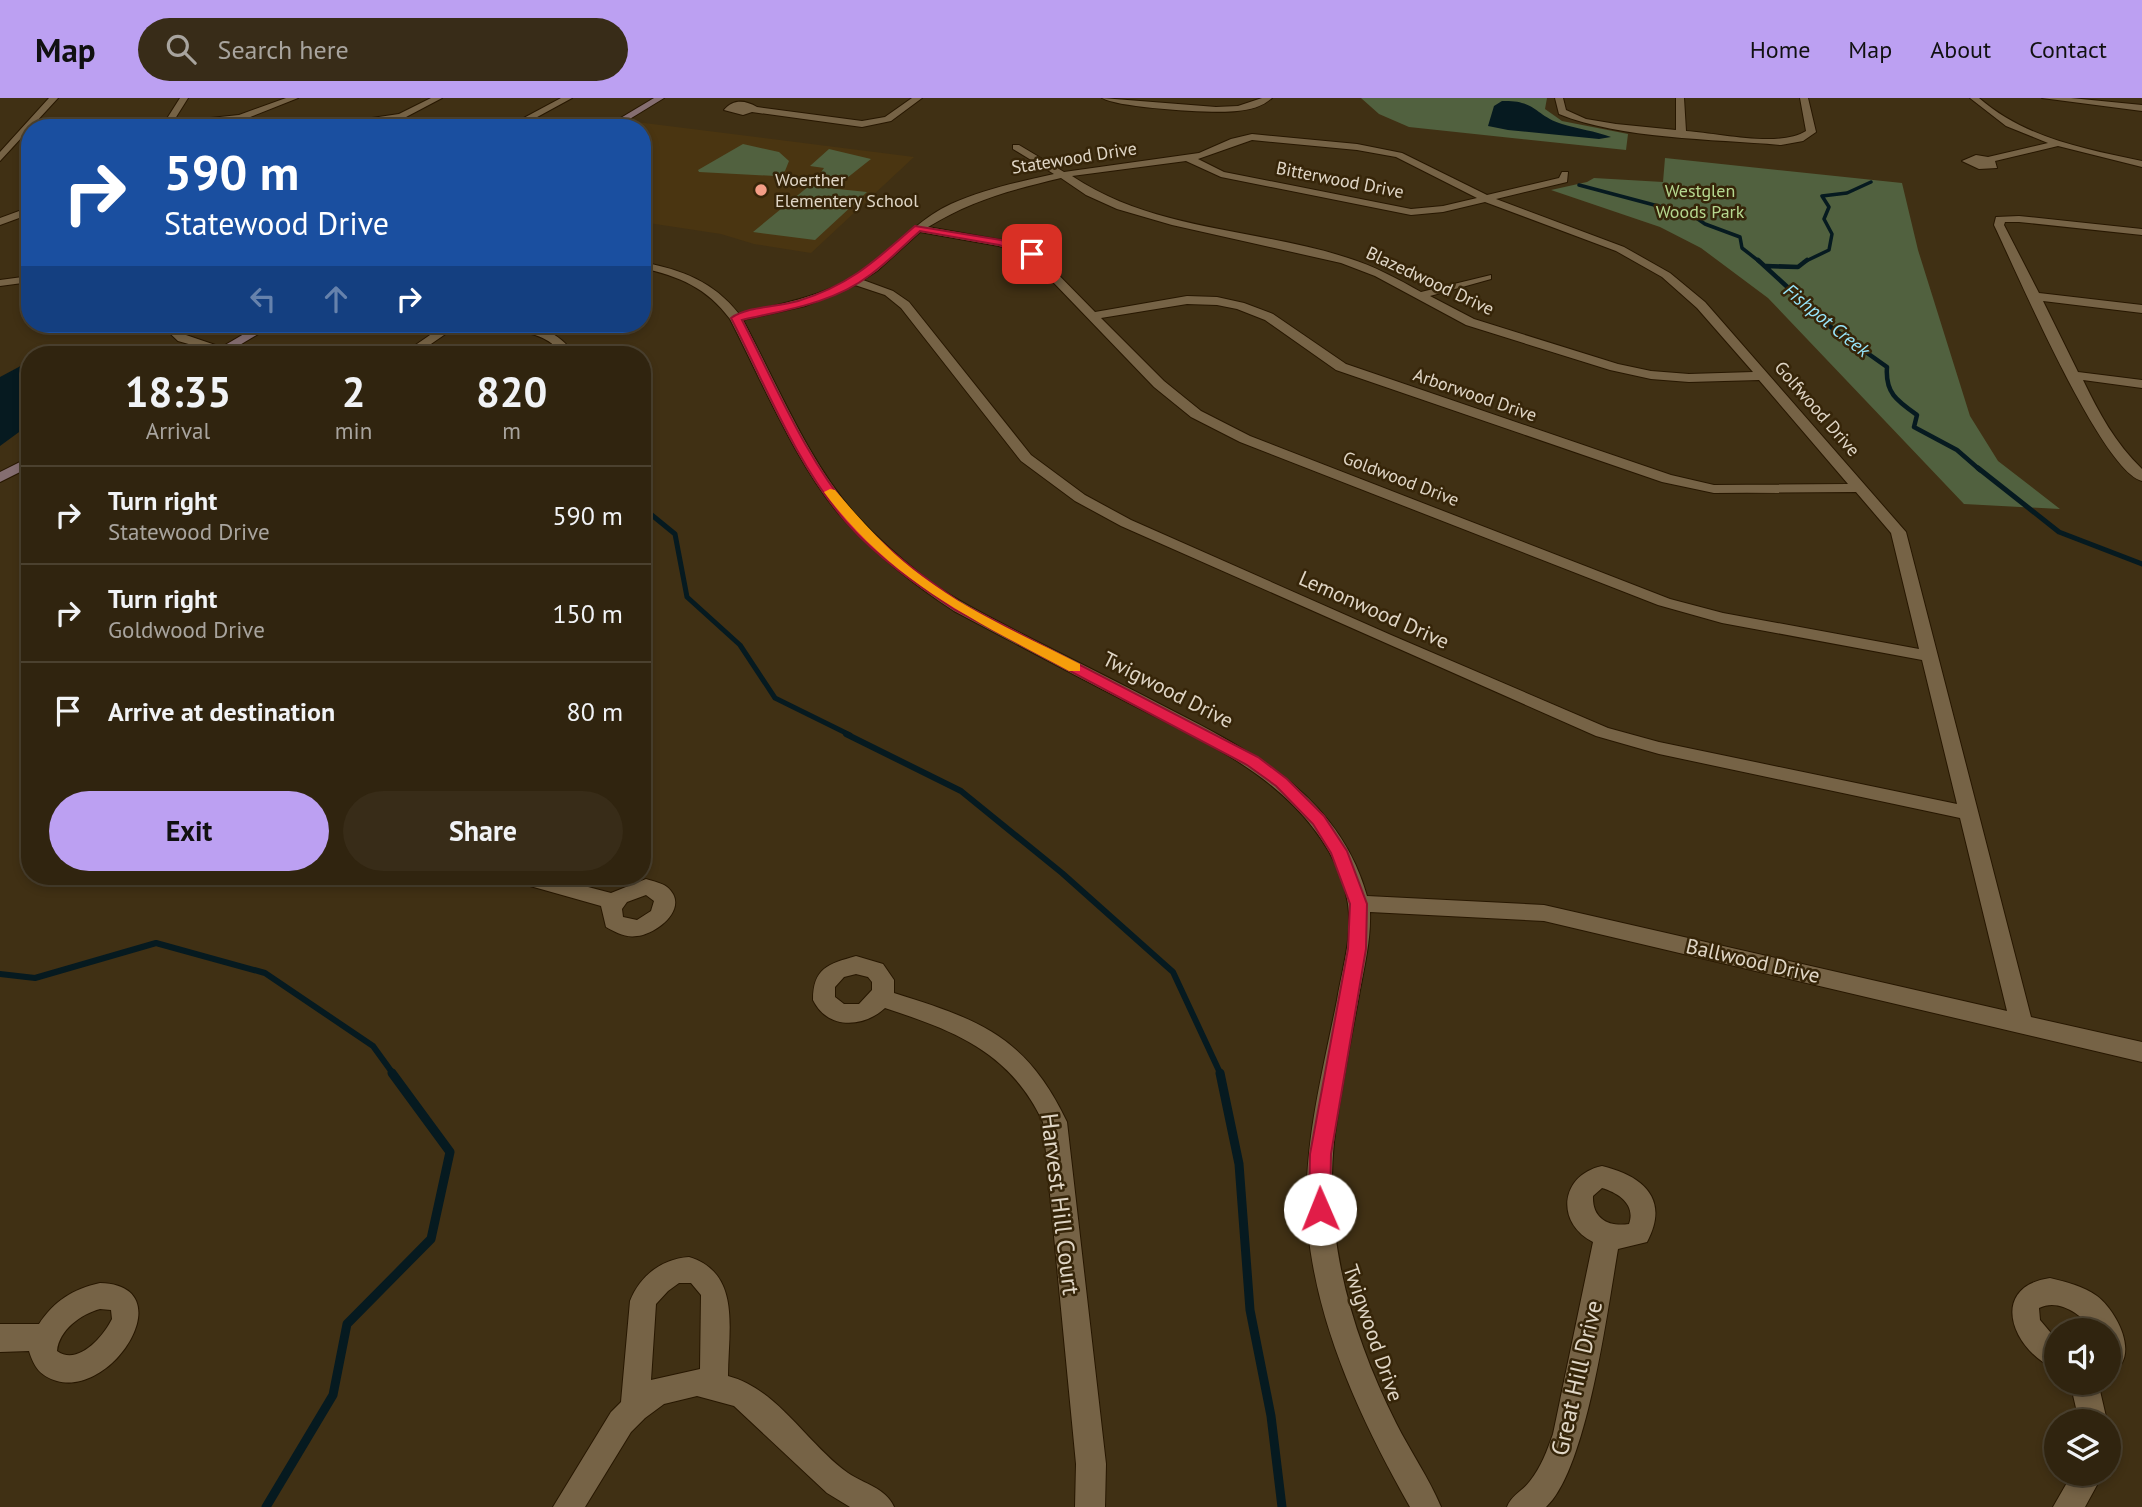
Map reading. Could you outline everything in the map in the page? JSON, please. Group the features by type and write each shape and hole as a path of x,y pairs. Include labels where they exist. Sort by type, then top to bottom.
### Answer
{"main road":[{"path":"624,119 660,98"},
{"path":"231,346 253,333"},
{"path":"0,478 21,466"}],"street":[{"path":"34,119 54,98"},
{"path":"170,119 184,98"},
{"path":"232,119 294,98"},
{"path":"404,119 438,98"},
{"path":"527,119 568,98"},
{"path":"752,109 862,124 869,130 882,130 888,126 883,121 899,113 918,98"},
{"path":"1106,98 1228,110 1250,108 1268,98"},
{"path":"1559,98 1562,112 1584,121 1760,142 1800,139 1811,132 1804,98"},
{"path":"1680,98 1681,133"},
{"path":"1974,98 2008,122 2062,143 2142,164"},
{"path":"2046,98 2142,108"},
{"path":"2,154 21,134"},
{"name":"Golfwood Drive","path":"1239,139 1270,138 1386,152 1411,160 1484,198 1620,249 1667,275 1702,305 1898,532 2022,1025"},
{"name":"Statewood Drive","path":"736,318 801,303 855,281 918,228 953,207 987,193 1061,175 1189,159 1210,154 1239,139"},
{"path":"1989,160 2062,143"},
{"name":"Blazedwood Drive","path":"1016,147 1099,198 1129,210 1172,222 1327,255 1379,274 1479,325 1632,372 1689,378 1763,376"},
{"name":"Bitterwood Drive","path":"1189,159 1220,174 1400,210 1432,211 1563,180 1565,174"},
{"path":"0,222 21,214"},
{"path":"2142,232 2000,219 1999,225 2032,296 2105,436 2142,477"},
{"name":"Goldwood Drive","path":"918,228 1001,243 1025,251 1180,402 1211,423 1245,439 1664,602 1722,618 1930,656"},
{"name":"Twigwood Drive","path":"651,267 679,274 708,287 723,300 736,318 811,463 844,510 867,536 918,580 960,608 1219,742 1262,768 1281,782 1318,820 1339,851 1358,904 1357,949 1320,1154 1319,1191 1325,1268 1353,1358 1398,1459 1426,1507"},
{"path":"1419,296 1487,277"},
{"path":"0,283 21,280"},
{"name":"Lemonwood Drive","path":"855,281 889,293 905,305 1026,458 1080,498 1126,523 1398,645 1602,732 1672,751 1968,813"},
{"path":"2032,296 2142,309"},
{"name":"Arborwood Drive","path":"1093,316 1187,300 1217,301 1240,306 1269,317 1341,367 1667,479 1722,489 1861,488"},
{"path":"176,333 202,346"},
{"path":"421,346 440,333"},
{"path":"536,333 549,337 561,346"},
{"path":"2073,375 2142,384"},
{"path":"552,885 614,902"},
{"name":"Ballwood Drive","path":"1358,904 1544,913 2142,1052"},
{"name":"Harvest Hill Court","path":"882,998 962,1026 986,1038 1009,1056 1044,1094 1055,1122 1091,1464 1090,1507"},
{"name":"Great Hill Drive","path":"1522,1507 1539,1494 1554,1471 1567,1434 1586,1351 1606,1237"},
{"path":"635,1408 642,1301 649,1289 673,1271 697,1271 710,1282 714,1293 713,1388"},
{"path":"2044,1345 2029,1326 2025,1313 2027,1299 2035,1292 2046,1289 2061,1291 2083,1301 2100,1318"},
{"path":"0,1338 46,1337"},
{"path":"568,1507 621,1422 635,1408 657,1392 697,1382 742,1394 837,1483 879,1507"},
{"path":"2068,1507 2081,1486"}],"shaded area":[{"name":"Woerther Elementery School","path":"651,124 914,157 811,253 754,244 721,234 651,223"}],"green space":[{"path":"1361,98 1547,98 1545,109 1562,121 1628,134 1626,150 1409,127 1379,114"},
{"path":"743,144 779,152 789,161 785,171 776,176 699,172 698,170"},
{"path":"829,149 871,159 847,178 819,175 824,168 810,166"},
{"name":"Westglen Woods Park","path":"1665,158 1902,183 1918,250 1970,416 1998,461 2060,509 1964,504 1768,298 1701,248 1660,227 1551,190 1594,178 1663,182"},
{"path":"809,186 867,192 815,240 753,232"}],"water":[{"path":"1502,101 1529,105 1562,124 1611,137 1599,139 1488,126 1494,106"},
{"path":"21,366 21,431 0,446 0,377"}],"waterway":[{"path":"1805,261 1829,250 1832,234 1824,219 1829,207 1822,196 1847,193 1871,182"},
{"name":"Fishpot Creek","path":"1579,185 1692,215 1705,224 1740,237 1742,248 1760,262"},
{"name":"Fishpot Creek","path":"1758,260 1832,328 1887,367 1890,390 1917,415 1914,427 1957,450 1980,470"},
{"path":"1766,266 1798,267 1805,261"},
{"name":"Fishpot Creek","path":"1978,468 2059,532 2142,564"},
{"path":"651,514 675,534 687,597 740,645 775,698 850,735"},
{"path":"846,734 961,791 1062,873 1173,972 1221,1075"},
{"path":"0,974 35,978 156,943 265,973 373,1046 394,1075"},
{"path":"266,1507 333,1395 347,1324 431,1239 450,1152 392,1073"},
{"path":"1220,1073 1239,1164 1250,1310 1271,1416 1282,1507"}],"slow traffic":[{"path":"830,492 867,536 918,580 960,608 1075,668"}],"place":[{"name":"Woerther Elementery School","path":"761,190"}],"route":[{"path":"1032,254 1001,243 918,228 867,274 832,293 736,318 811,463 830,492 867,536 918,580 960,608 1252,761 1301,801 1339,851 1358,904 1357,949 1320,1154 1320,1209"}]}
